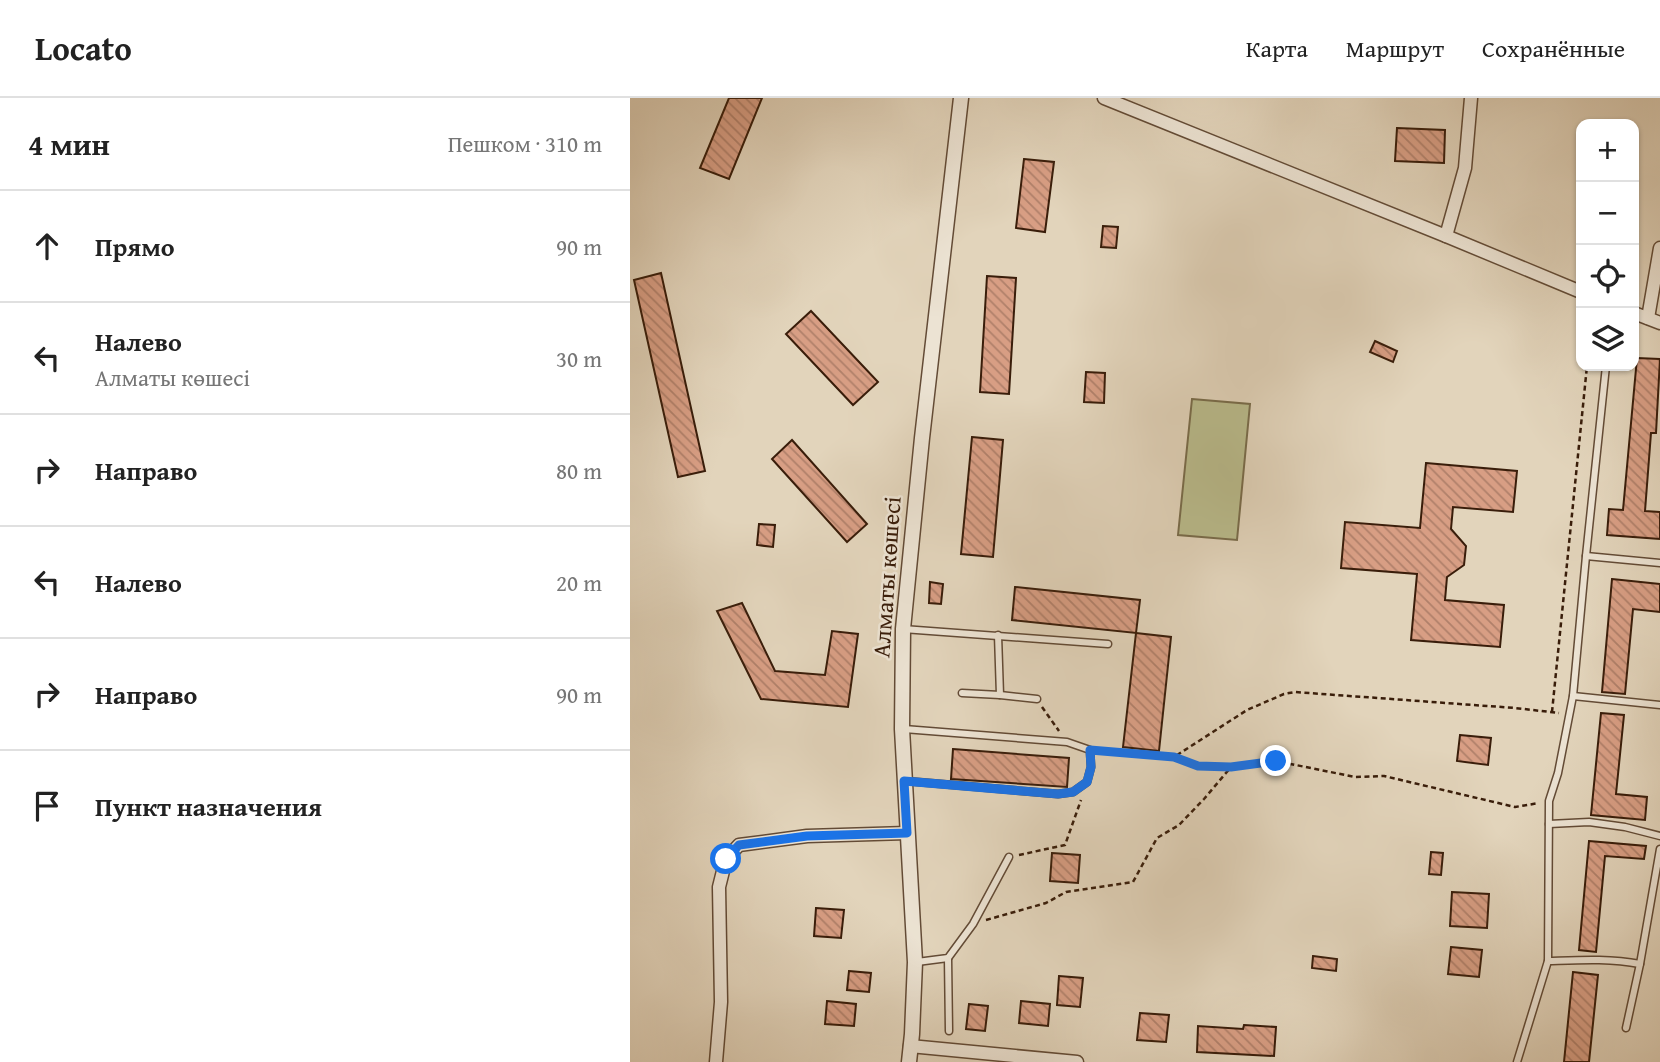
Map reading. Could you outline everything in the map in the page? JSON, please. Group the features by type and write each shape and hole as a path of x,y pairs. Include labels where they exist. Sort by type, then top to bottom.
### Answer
{"street":[{"name":"Алматы көшесі","path":"909,1062 915,962 902,729 904,629 922,438 961,98"},
{"path":"1104,98 1576,290"},
{"path":"1446,236 1465,168 1471,98"},
{"path":"1654,321 1660,248"},
{"path":"716,1062 721,1002 719,887 726,859 739,845 807,836 907,833"},
{"path":"910,1046 1077,1062"}],"lane":[{"path":"1517,1062 1548,961 1549,801 1558,773 1573,696 1605,371"},
{"path":"1586,556 1660,563"},
{"path":"904,629 1108,645"},
{"path":"998,635 1000,695"},
{"path":"962,693 1037,699"},
{"path":"1573,696 1660,705"},
{"path":"902,729 1067,742 1090,750 1091,767 1087,782 1073,792 1058,794 904,781"},
{"path":"1549,824 1589,822 1660,836"},
{"path":"1626,1028 1660,849"},
{"path":"949,1031 948,958 973,924 1009,858"},
{"path":"915,962 948,958"},
{"path":"1548,961 1598,959 1640,964"}],"path":[{"path":"1552,712 1586,371"},
{"path":"1174,757 1247,710 1295,692 1515,708 1570,715"},
{"path":"1037,699 1067,742"},
{"path":"1090,750 1174,757 1198,766 1231,767 1276,761 1355,777 1384,776 1515,807 1549,801"},
{"path":"973,924 1046,903 1066,892 1133,882 1157,838 1179,824 1231,767"},
{"path":"1009,858 1065,845 1087,782"}],"green space":[{"path":"1192,399 1250,404 1237,540 1178,535"}],"building":[{"path":"729,98 762,98 729,179 700,168"},
{"path":"1397,128 1445,130 1444,163 1395,161"},
{"path":"1024,159 1054,162 1045,232 1016,228"},
{"path":"1103,226 1118,227 1116,248 1101,247"},
{"path":"661,273 705,471 678,477 634,280"},
{"path":"987,276 1016,278 1009,394 980,392"},
{"path":"811,311 878,382 853,405 786,334"},
{"path":"1375,341 1397,351 1393,362 1370,352"},
{"path":"1639,358 1660,359 1656,433 1651,433 1645,511 1660,512 1660,539 1607,535 1609,509 1623,510 1636,371 1639,371"},
{"path":"1086,372 1105,373 1104,403 1084,402"},
{"path":"972,437 1003,440 993,557 961,554"},
{"path":"792,440 867,524 847,542 772,459"},
{"path":"1426,463 1517,471 1513,512 1453,507 1451,529 1466,546 1464,565 1447,577 1445,600 1504,605 1500,647 1411,640 1417,574 1341,568 1345,522 1420,528"},
{"path":"759,524 775,525 773,547 757,545"},
{"path":"1612,579 1660,584 1660,612 1633,609 1625,694 1602,692"},
{"path":"930,582 943,584 941,604 929,603"},
{"path":"1015,587 1140,600 1136,633 1012,620"},
{"path":"742,603 775,671 825,675 832,631 858,634 848,707 761,699 717,611"},
{"path":"1136,633 1171,637 1159,751 1123,747"},
{"path":"1601,713 1624,715 1616,794 1647,797 1645,820 1591,815"},
{"path":"1460,735 1491,738 1488,765 1457,761"},
{"path":"953,749 1069,758 1067,787 951,779"},
{"path":"1589,841 1646,846 1644,859 1605,856 1596,952 1579,950"},
{"path":"1431,852 1443,853 1441,875 1429,874"},
{"path":"1052,853 1080,855 1078,883 1050,881"},
{"path":"1452,892 1489,894 1487,928 1450,926"},
{"path":"816,908 844,910 841,938 814,936"},
{"path":"1451,947 1482,950 1479,977 1448,974"},
{"path":"1313,956 1337,959 1336,971 1312,968"},
{"path":"849,971 871,973 869,992 847,990"},
{"path":"1573,972 1598,975 1589,1062 1564,1062"},
{"path":"1059,976 1083,978 1080,1007 1057,1005"},
{"path":"827,1001 856,1004 854,1026 825,1024"},
{"path":"1021,1001 1050,1004 1048,1026 1019,1023"},
{"path":"969,1004 988,1006 985,1031 966,1029"},
{"path":"1140,1013 1169,1015 1166,1042 1137,1040"},
{"path":"1244,1025 1276,1027 1274,1056 1197,1052 1198,1026 1243,1029"}],"route":[{"path":"726,859 739,845 807,836 907,833 904,781 1058,794 1073,792 1087,782 1091,767 1090,750 1174,757 1198,766 1231,767 1276,761"}]}
